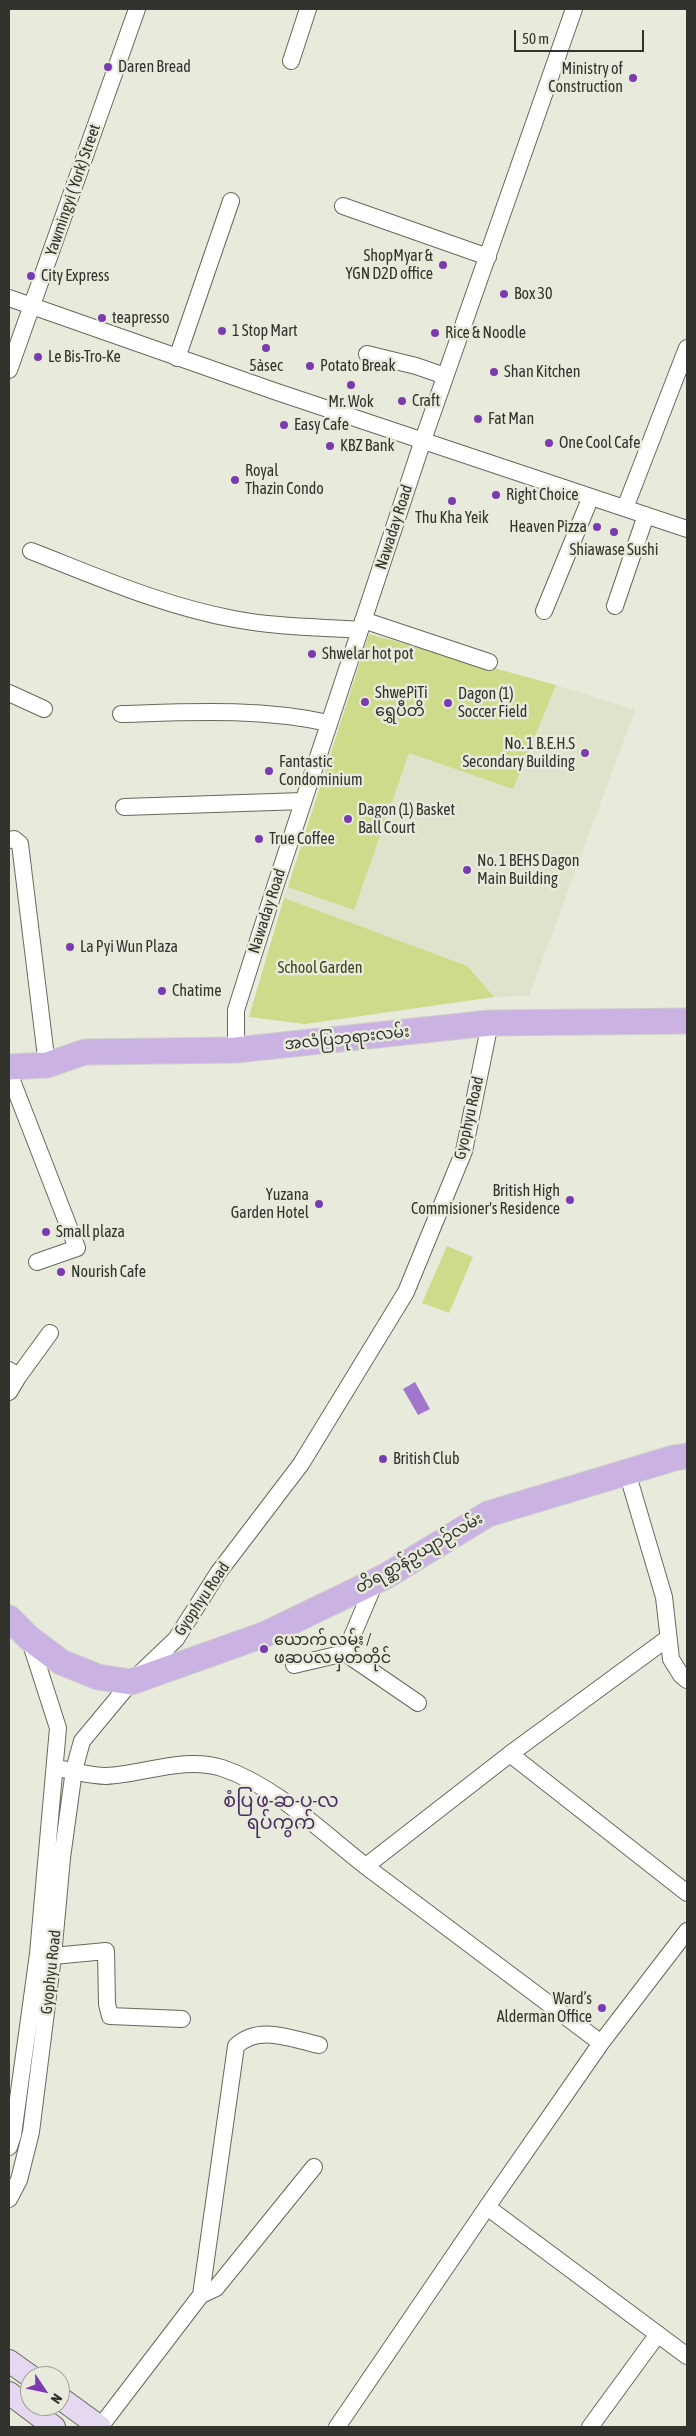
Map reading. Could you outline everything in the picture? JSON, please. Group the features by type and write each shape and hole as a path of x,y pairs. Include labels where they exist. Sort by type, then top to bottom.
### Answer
{"main road":[{"name":"အလံပြဘုရားလမ်း","path":"9,1067 47,1065 86,1052 236,1050 490,1023 687,1021"},
{"name":"တိရစ္ဆာန်ဥယျာဉ်လမ်း","path":"131,1682 266,1634 376,1580 488,1514 687,1456"},
{"path":"9,1618 30,1638 61,1662 98,1678 131,1682"},
{"path":"9,2361 20,2369"},
{"path":"9,2392 54,2427"},
{"path":"70,2405 100,2427"}],"street":[{"name":"Yawmingyi ( York) Street","path":"9,370 137,9"},
{"path":"291,61 308,9"},
{"name":"Nawaday Road","path":"236,1050 236,1010 328,723 445,376 574,9"},
{"path":"177,358 231,201"},
{"path":"343,206 488,257"},
{"path":"9,298 177,358 687,529"},
{"path":"625,508 687,348"},
{"path":"367,354 416,366 445,376"},
{"path":"544,611 590,498"},
{"path":"615,606 646,515"},
{"path":"31,551 160,602 199,612 246,622 361,625 489,662"},
{"path":"9,693 44,708"},
{"path":"121,714 234,711 293,715 328,723"},
{"path":"124,807 303,801"},
{"path":"9,840 14,839 20,844 47,1065"},
{"name":"Gyophyu Road","path":"9,2199 19,2180 32,2132 53,1956 62,1858 74,1770 82,1741 131,1682 176,1640 218,1573 301,1464 406,1292 464,1151 490,1023"},
{"path":"9,1073 77,1248 37,1262"},
{"path":"9,1392 14,1373 50,1333"},
{"path":"627,1472 664,1597 671,1659 681,1675 687,1680"},
{"path":"346,1654 376,1580"},
{"name":"Gyophyu Road","path":"9,2147 13,2135 38,1954 58,1728 30,1638"},
{"path":"366,1866 510,1754 668,1638"},
{"path":"294,1665 346,1654 418,1703"},
{"path":"510,1754 687,1893"},
{"path":"55,1768 74,1770 90,1776 108,1776 193,1763 222,1768 257,1784 316,1826 366,1866 601,2043"},
{"path":"337,2427 601,2043 687,1931"},
{"path":"53,1956 106,1952 106,2004 110,2016 182,2019"},
{"path":"202,2295 236,2046 245,2036 269,2033 319,2045"},
{"path":"100,2427 202,2295 216,2288 314,2167"},
{"path":"487,2207 658,2334 684,2347"},
{"path":"590,2427 658,2334"}],"shaded area":[{"path":"369,634 556,685 635,710 529,996 494,997 305,1024 249,1017 284,898"},
{"path":"415,1382 430,1409 418,1415 403,1389"}],"green space":[{"name":"Dagon (1) Soccer Field","path":"369,634 556,685 513,789 409,753 354,910 288,887"},
{"name":"School Garden","path":"284,898 467,966 494,997 305,1024 249,1017"},
{"path":"447,1246 473,1257 449,1313 422,1303"}],"place":[{"name":"Daren Bread","path":"108,67"},
{"name":"Ministry of Construction","path":"633,78"},
{"name":"ShopMyar & YGN D2D office","path":"443,265"},
{"name":"City Express","path":"31,276"},
{"name":"Box 30","path":"504,294"},
{"name":"teapresso","path":"102,318"},
{"name":"1 Stop Mart","path":"222,331"},
{"name":"Rice & Noodle","path":"435,333"},
{"name":"5àsec","path":"266,348"},
{"name":"Le Bis-Tro-Ke","path":"38,357"},
{"name":"Potato Break","path":"310,366"},
{"name":"Shan Kitchen","path":"494,372"},
{"name":"Mr. Wok","path":"351,385"},
{"name":"Craft","path":"402,401"},
{"name":"Fat Man","path":"478,419"},
{"name":"Easy Cafe","path":"284,425"},
{"name":"One Cool Cafe","path":"549,443"},
{"name":"KBZ Bank","path":"330,446"},
{"name":"Royal Thazin Condo","path":"235,480"},
{"name":"Right Choice","path":"496,495"},
{"name":"Thu Kha Yeik","path":"452,501"},
{"name":"Heaven Pizza","path":"597,527"},
{"name":"Shiawase Sushi","path":"614,532"},
{"name":"Shwelar hot pot","path":"312,654"},
{"name":"ShwePiTi ရွှေပီတိ","path":"365,702"},
{"name":"Dagon (1) Soccer Field","path":"448,703"},
{"name":"No. 1 B.E.H.S Secondary Building","path":"585,753"},
{"name":"Fantastic Condominium","path":"269,771"},
{"name":"Dagon (1) Basket Ball Court","path":"348,819"},
{"name":"True Coffee","path":"259,839"},
{"name":"No. 1 BEHS Dagon Main Building","path":"467,870"},
{"name":"La Pyi Wun Plaza","path":"70,947"},
{"name":"Chatime","path":"162,991"},
{"name":"British High Commisioner's Residence","path":"570,1200"},
{"name":"Yuzana Garden Hotel","path":"319,1204"},
{"name":"Small plaza","path":"46,1232"},
{"name":"Nourish Cafe","path":"61,1272"},
{"name":"British Club","path":"383,1459"},
{"name":"ယောက် လမ်း / ဖဆပလ မှတ်တိုင်","path":"264,1649"},
{"name":"Ward’s Alderman Office","path":"602,2008"}],"district":[{"name":"စံပြ ဖ-ဆ-ပ-လ ရပ်ကွက်","path":"281,1812"}]}
